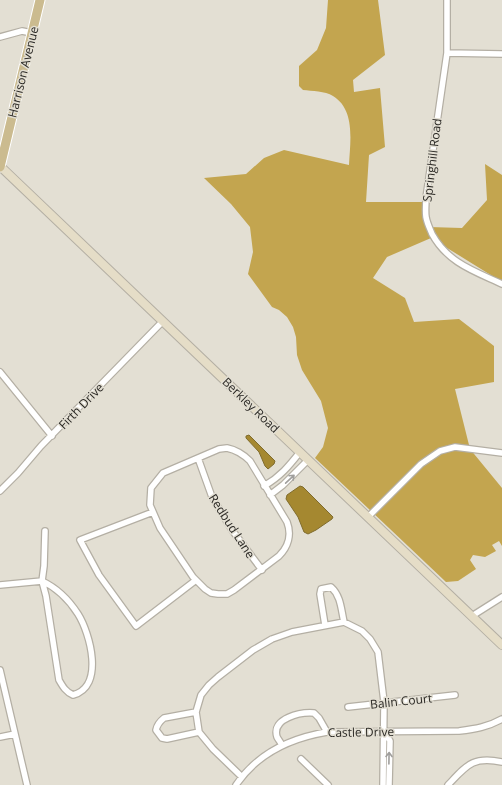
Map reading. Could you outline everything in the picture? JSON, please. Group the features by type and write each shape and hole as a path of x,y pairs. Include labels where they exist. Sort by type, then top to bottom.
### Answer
{"main road":[{"name":"Harrison Avenue","path":"0,166 40,0"}],"street":[{"name":"Springhill Road","path":"448,0 447,53 426,198 426,218 437,243 447,255 472,270 502,284"},
{"path":"0,37 22,31 32,33"},
{"path":"447,53 502,54"},
{"name":"Berkley Road","path":"0,166 502,645"},
{"name":"Firth Drive","path":"0,491 163,321"},
{"path":"0,372 52,436"},
{"path":"368,517 421,464 440,451 455,447 502,452"},
{"path":"219,448 235,450 243,455 250,462 290,529 284,551 262,570 226,594 211,593 204,589 196,580 160,528 150,505 151,488 163,473 198,458 219,448"},
{"path":"264,486 286,471 300,452"},
{"name":"Redbud Lane","path":"198,458 212,497 232,530 262,570"},
{"path":"270,495 283,485 308,460"},
{"path":"153,512 80,540 99,575 136,626 196,580"},
{"path":"0,585 42,581 52,586 68,601 78,614 86,631 90,647 93,670 92,677 83,690 73,695 64,689 59,680 46,596 42,581 45,531"},
{"path":"325,625 320,594 322,589 331,587 336,591 339,598 344,622"},
{"path":"472,616 502,597"},
{"path":"242,777 214,750 199,732 196,712 201,695 208,685 253,650 272,639 292,632 344,622 362,630 378,652 384,702 385,731 383,740 383,785"},
{"path":"0,670 27,785"},
{"name":"Balin Court","path":"348,706 455,695"},
{"path":"196,712 164,718 160,721 156,730 162,738 167,739 199,732"},
{"path":"282,745 277,736 278,726 282,721 299,714 314,713 319,718 327,732"},
{"name":"Castle Drive","path":"236,785 242,777 263,758 282,745 302,738 327,732 459,731 477,729 491,725 502,719"},
{"path":"385,731 390,741 389,785"},
{"path":"0,737 15,734"},
{"path":"301,759 328,785"},
{"path":"448,785 466,766 472,763 487,760 502,762"}],"shaded area":[{"path":"328,0 378,0 385,55 353,80 354,92 380,88 385,147 369,155 366,202 423,202 429,227 462,228 487,200 485,164 502,175 502,282 431,238 387,257 373,278 405,298 414,322 459,319 494,346 494,382 455,389 470,449 502,488 502,546 499,541 492,545 496,551 485,557 473,555 470,560 476,569 458,581 446,582 315,458 323,447 328,428 321,401 302,370 297,355 296,337 293,327 287,317 279,310 272,307 248,274 253,252 250,227 231,204 204,178 246,174 264,158 284,150 349,165 350,128 345,110 340,102 330,94 303,90 299,86 299,66 317,50 326,28"},
{"path":"249,435 275,461 274,464 268,469 265,466 259,452 246,438 246,436"},
{"path":"300,486 303,487 333,517 308,534 304,532 298,517 286,499 287,495"}]}
